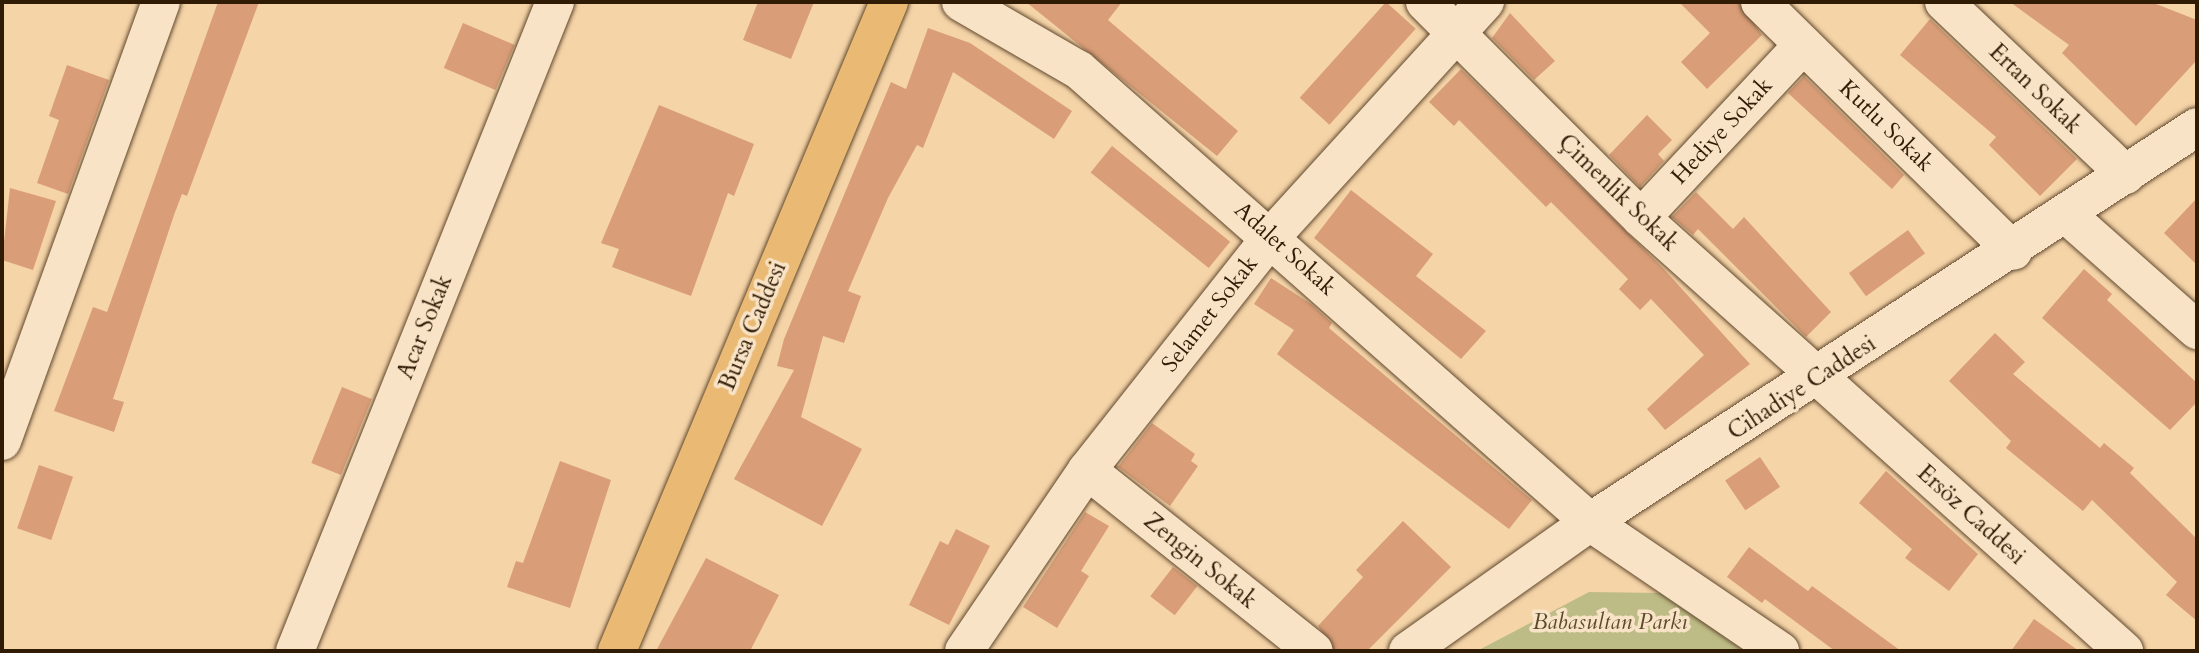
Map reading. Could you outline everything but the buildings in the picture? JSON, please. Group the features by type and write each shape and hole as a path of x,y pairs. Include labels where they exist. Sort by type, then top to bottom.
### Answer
{"main road":[{"name":"Bursa Caddesi","path":"617,651 889,2"}],"street":[{"path":"2,441 161,2"},
{"name":"Acar Sokak","path":"295,651 555,2"},
{"name":"Adalet Sokak","path":"961,2 1079,71 1271,237 1590,522 1780,651"},
{"name":"Çimenlik Sokak","path":"1425,2 1642,218 1817,379"},
{"name":"Selamet Sokak","path":"964,651 1087,470 1271,237 1485,2"},
{"name":"Kutlu Sokak","path":"1760,2 2012,251"},
{"name":"Ertan Sokak","path":"1944,2 2126,176"},
{"name":"Hediye Sokak","path":"1642,218 1803,45"},
{"name":"Cihadiye Caddesi","path":"1408,651 1590,522 1817,379 2197,127"},
{"path":"2067,215 2197,330"},
{"name":"Ersöz Caddesi","path":"1817,379 2124,651"},
{"name":"Zengin Sokak","path":"1087,470 1314,651"}],"green space":[{"name":"Babasultan Parkı","path":"1589,592 1663,593 1744,651 1477,651"}]}
